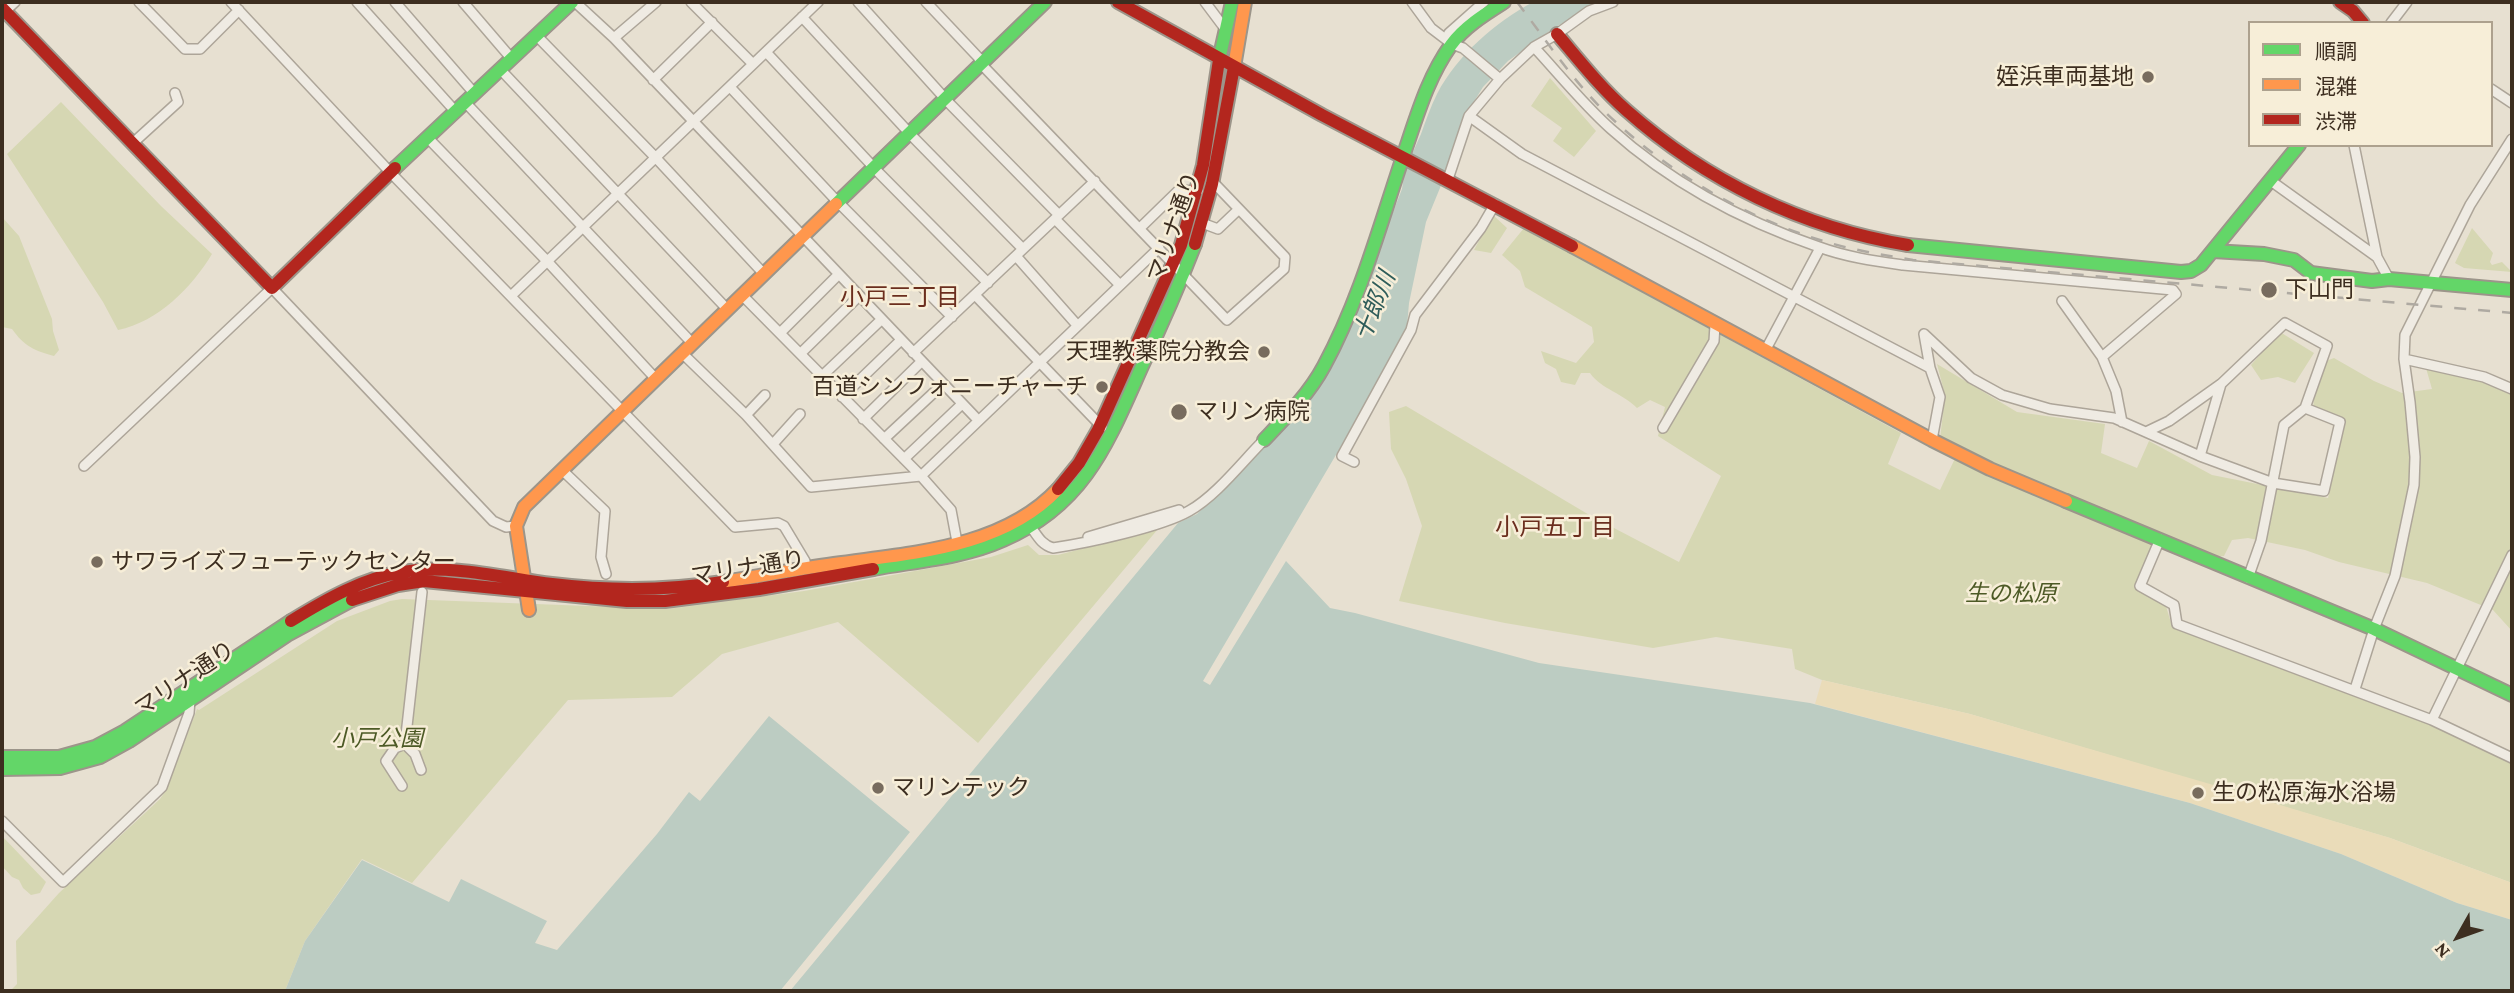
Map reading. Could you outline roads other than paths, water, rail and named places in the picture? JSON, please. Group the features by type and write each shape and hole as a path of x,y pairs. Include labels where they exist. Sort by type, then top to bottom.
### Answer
{"street":[{"path":"15,2 3,11 134,143 493,521 506,527 516,526"},
{"path":"139,2 185,49 200,49 239,10"},
{"path":"231,2 390,172 735,527 778,523 784,526 805,561 806,568"},
{"path":"357,2 465,102 692,343"},
{"path":"395,2 465,102"},
{"path":"84,466 390,172 573,2 614,38 978,420"},
{"path":"614,38 656,2"},
{"path":"691,2 753,64"},
{"path":"858,2 1119,285"},
{"path":"926,2 1227,320 1284,269 1285,257 1213,182"},
{"path":"529,610 516,526 524,507 1045,2"},
{"path":"1118,2 1357,134 1448,179 1715,325 1990,469 2374,629 2512,695"},
{"path":"1205,2 1227,32"},
{"name":"マリナ通り","path":"2,769 60,768 100,757 129,741 308,622 343,603 394,584 424,581 640,590 711,585 877,559 957,542 994,533 1037,509 1062,485 1084,457 1101,427 1174,263 1198,191 1219,60 1232,2"},
{"name":"マリナ通り","path":"2,757 59,757 95,747 125,731 303,613 340,593 391,574 425,569 627,601 686,599 975,551 1002,542 1031,527 1057,509 1091,470 1114,428 1183,274 1202,223 1213,182 1246,2"},
{"path":"1412,2 1431,28 1496,77"},
{"path":"1453,44 1449,33 1484,2"},
{"path":"1031,527 1046,546 1053,548 1169,521 1205,500 1296,407 1316,381 1329,357 1437,67 1453,44 1476,21 1504,2"},
{"path":"1448,179 1469,116 1496,77 1534,47 1589,11 1613,2"},
{"path":"2340,2 2361,21"},
{"path":"2393,21 2407,2"},
{"path":"467,3 511,58"},
{"path":"512,295 730,87 813,3"},
{"path":"802,17 1019,253 1077,325"},
{"path":"653,80 712,22"},
{"path":"1557,34 1625,108 1692,161 1748,194 1807,219 1843,231 1917,247 2191,271 2201,265 2297,147"},
{"path":"536,35 764,274"},
{"path":"1534,47 1610,128 1683,184 1721,207 1820,248 1903,265 2173,290 2176,294 2102,357"},
{"path":"766,52 988,283"},
{"path":"500,69 727,309"},
{"path":"730,87 838,202 952,317"},
{"path":"2493,90 2512,103"},
{"path":"134,143 177,102 175,93"},
{"path":"1469,116 1522,154 1930,368"},
{"path":"427,137 655,378"},
{"path":"2355,690 2374,629 2395,576 2414,485 2415,457 2404,359 2405,335 2470,205 2512,139"},
{"path":"2354,147 2377,257 2389,279"},
{"path":"913,353 1095,181"},
{"path":"2271,181 2377,257"},
{"path":"1140,228 1179,190 1198,191"},
{"path":"1354,462 1342,456 1410,330 1415,315 1481,228 1495,204"},
{"path":"1202,223 1218,229 1239,209"},
{"path":"682,353 746,415 811,487 921,476 1159,248"},
{"path":"1765,351 1820,248"},
{"path":"2213,251 2264,254 2294,260 2311,273 2372,281 2389,279 2512,290"},
{"path":"780,333 838,275"},
{"path":"742,295 921,476 951,510 957,542"},
{"path":"975,295 1101,427"},
{"path":"801,353 859,296"},
{"path":"2062,301 2102,357 2116,391 2122,422"},
{"path":"821,377 881,320"},
{"path":"2146,432 2169,421 2221,384 2285,323 2327,346 2305,408 2284,425 2261,541 2248,578"},
{"path":"1663,428 1714,341 1715,325"},
{"path":"1932,440 1940,397 1930,368 1924,334 1971,378 2002,396 2050,410 2114,418 2200,456 2273,483 2324,491 2340,422 2305,408"},
{"path":"842,397 900,341"},
{"path":"2404,359 2484,377 2512,389"},
{"path":"863,419 922,362"},
{"path":"884,439 943,384"},
{"path":"2200,456 2221,384"},
{"path":"746,415 765,395"},
{"path":"904,459 962,404"},
{"path":"773,444 800,414"},
{"path":"562,470 605,511 601,557 606,574"},
{"path":"2160,539 2140,586 2174,605 2177,624 2432,720 2512,758"},
{"path":"2432,720 2512,555"},
{"path":"405,744 422,592"},
{"path":"2,821 63,882 162,787 189,713 190,700"},
{"path":"405,744 415,754 421,770"},
{"path":"402,786 386,761 395,748 405,744"}],"water":[{"name":"十郎川","path":"1533,2 1599,2 1554,28 1508,61 1483,87 1462,121 1449,166 1426,222 1409,303 1407,326 1370,397 1203,681 1210,685 1286,561 1330,608 1539,663 1810,703 2190,803 2341,854 2457,903 2512,920 2512,991 790,991 1178,523 1197,514 1305,405 1333,365 1402,189 1409,161 1437,94 1456,66 1479,41"},
{"path":"769,716 910,832 780,991 285,991 305,941 362,860 449,902 461,879 547,921 535,943 557,950 657,834 689,792 700,801"}],"railway":[{"path":"1517,2 1588,94 1650,151 1677,171 1736,206 1798,233 1861,251 1913,260 2512,313"}],"place":[{"name":"姪浜車両基地","path":"2148,77"},
{"name":"下山門","path":"2269,290"},
{"name":"天理教薬院分教会","path":"1264,352"},
{"name":"百道シンフォニーチャーチ","path":"1102,387"},
{"name":"マリン病院","path":"1179,412"},
{"name":"サワライズフューテックセンター","path":"97,562"},
{"name":"マリンテック","path":"878,788"},
{"name":"生の松原海水浴場","path":"2198,793"}],"district":[{"name":"小戸三丁目","path":"900,298"},
{"name":"小戸五丁目","path":"1555,528"}],"park label":[{"name":"生の松原","path":"2011,594"},
{"name":"小戸公園","path":"377,739"}]}
